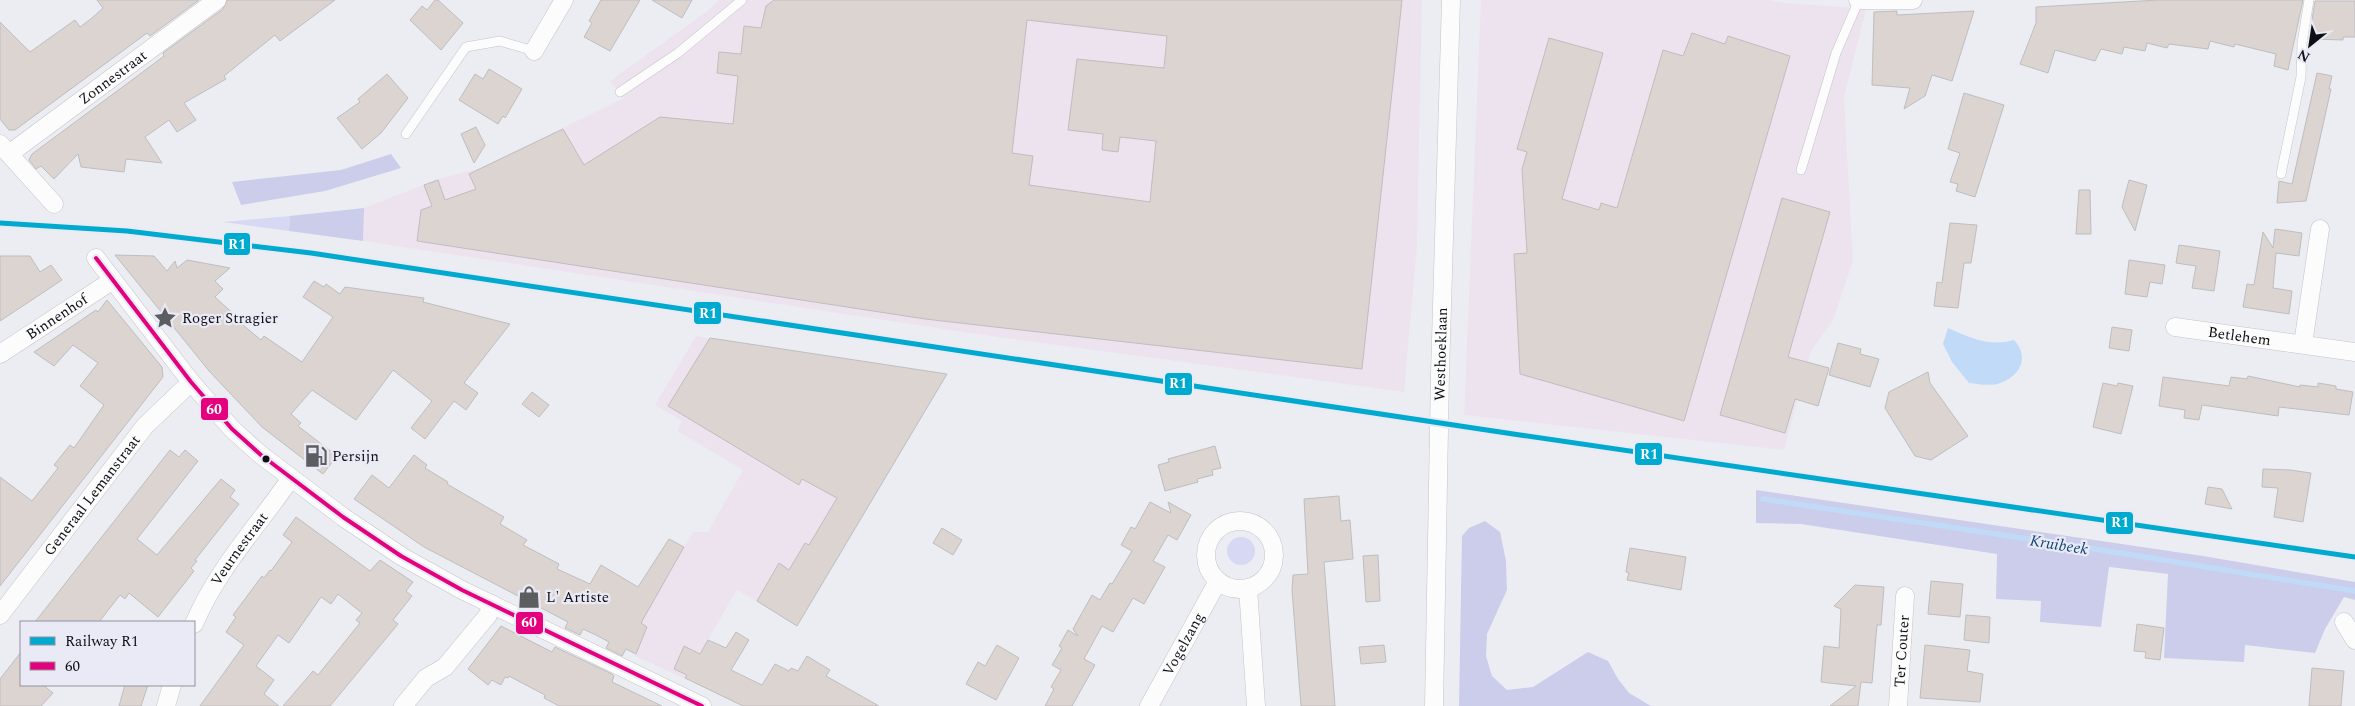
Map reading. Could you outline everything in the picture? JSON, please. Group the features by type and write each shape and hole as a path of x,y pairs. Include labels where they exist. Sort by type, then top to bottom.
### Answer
{"street":[{"name":"Zonnestraat","path":"4,149 217,0"},
{"path":"534,51 564,0"},
{"name":"Westhoeklaan","path":"1434,706 1440,374 1452,0"},
{"path":"1859,0 1913,0"},
{"path":"4,149 54,204"},
{"path":"2303,344 2320,229"},
{"path":"96,258 191,382 232,428 258,453 343,517 401,556 462,590 702,706"},
{"name":"Binnenhof","path":"0,354 113,280"},
{"name":"Betlehem","path":"2175,327 2355,352"},
{"name":"Generaal Lemanstraat","path":"0,616 145,426 191,382"},
{"name":"Veurnestraat","path":"195,622 224,567 291,478"},
{"path":"1234,521 1248,522 1259,527 1268,536 1273,546 1274,558 1267,575 1258,583 1248,588 1228,587 1218,581 1208,567 1206,556 1208,544 1214,533 1222,526 1234,521"},
{"name":"Vogelzang","path":"1149,706 1218,581"},
{"path":"1248,588 1256,706"},
{"name":"Ter Couter","path":"1898,706 1905,596"},
{"path":"403,706 426,678 446,667 488,615 492,604"},
{"path":"2344,622 2355,640"},
{"path":"166,706 172,686"}],"lane":[{"path":"620,92 678,53 742,0"},
{"path":"1801,170 1836,53 1859,0"},
{"path":"2281,174 2301,77 2302,42 2309,0"},
{"path":"406,134 466,47 500,41 534,51"}],"shaded area":[{"path":"719,0 1422,0 1417,246 1404,392 976,334 363,241 364,208 438,179 480,168 624,98 610,81 706,12"},
{"path":"1481,0 1769,0 1866,9 1844,97 1853,261 1833,321 1811,351 1784,450 1464,415"},
{"path":"391,154 401,168 325,191 241,205 232,182 341,170"},
{"path":"364,208 363,241 289,231 290,216"},
{"path":"290,216 289,231 223,222"},
{"path":"1948,328 1972,338 1988,342 2014,340 2022,354 2022,360 2017,372 2005,381 1997,384 1969,383 1952,362 1943,344"},
{"path":"696,336 947,374 797,626 737,590 685,679 635,656 647,627 641,623 693,532 708,532 743,470 677,431 682,421 655,405"},
{"path":"1756,490 2203,556 2355,582 2355,600 2344,597 2325,629 2315,653 2245,645 2244,662 2164,658 2168,574 2109,567 2101,627 2040,622 2041,601 1996,599 1997,554 1801,524 1756,523"},
{"path":"1485,521 1500,532 1506,561 1507,590 1487,634 1486,656 1492,676 1507,690 1533,687 1588,652 1608,661 1618,679 1629,693 1651,706 1459,706 1462,536 1469,528"},
{"path":"1241,537 1251,541 1255,551 1251,561 1241,565 1231,561 1227,551 1231,541"}],"building":[{"path":"97,0 199,0 150,36 147,33 15,130 9,130 0,119 0,22 30,52 75,20 80,27 92,18 103,8"},
{"path":"227,0 335,0 280,41 275,35 224,76 226,79 184,103 196,120 177,132 169,120 145,137 162,163 126,159 124,172 81,167 78,154 54,179 41,166 36,169 29,160 32,154 164,56 163,53 223,9"},
{"path":"435,0 438,0 463,23 441,50 410,20 422,6 427,10"},
{"path":"601,0 640,0 610,51 584,37 592,23 589,21"},
{"path":"652,0 692,0 682,18"},
{"path":"774,0 1402,0 1362,369 925,319 417,241 421,210 432,206 424,185 438,180 445,200 476,189 469,174 563,129 584,165 660,117 733,124 738,76 717,73 719,52 741,54 744,26 761,28 766,6","holes":["1027,20 1167,36 1164,68 1077,59 1068,130 1103,134 1102,150 1118,152 1120,137 1156,141 1150,202 1029,185 1033,156 1012,153"]},
{"path":"2158,0 2303,0 2288,70 2274,66 2276,54 2235,44 2234,47 2210,41 2208,49 2169,44 2167,48 2147,43 2145,51 2124,47 2122,54 2101,49 2095,61 2055,50 2048,73 2020,64 2036,23 2036,7"},
{"path":"2315,1 2355,1 2355,37 2343,37 2343,40 2309,39"},
{"path":"1897,11 1897,15 1974,11 1952,81 1932,75 1925,96 1904,109 1910,88 1872,85 1874,12"},
{"path":"1692,33 1725,44 1728,36 1790,56 1684,421 1520,374 1514,254 1527,253 1522,169 1527,152 1517,149 1549,38 1603,53 1562,199 1599,210 1601,203 1617,208 1663,50 1683,56"},
{"path":"489,69 522,89 505,118 503,116 498,124 459,100 475,74 483,79"},
{"path":"2317,73 2332,76 2329,89 2331,89 2306,201 2277,203 2279,181 2292,184"},
{"path":"387,74 408,98 381,133 362,149 337,118 360,102 358,99"},
{"path":"1964,93 2004,105 1975,197 1956,191 1958,184 1950,182 1960,153 1948,149"},
{"path":"476,127 485,145 474,163 461,134"},
{"path":"2129,180 2147,185 2135,231 2122,207"},
{"path":"2079,190 2090,190 2091,234 2076,234"},
{"path":"1782,198 1830,212 1788,357 1829,368 1818,406 1795,399 1785,433 1720,415"},
{"path":"1950,223 1977,225 1971,263 1964,263 1958,308 1934,306 1937,282 1942,283"},
{"path":"2275,229 2302,233 2299,256 2276,253 2273,288 2292,291 2289,314 2243,307 2247,284 2254,285 2263,232 2273,248"},
{"path":"2179,245 2220,251 2214,291 2192,288 2196,266 2176,263"},
{"path":"115,255 154,256 167,271 175,261 177,268 187,260 230,268 215,281 223,289 215,297 238,318 237,320 261,340 264,336 302,362 333,317 303,297 314,281 324,287 326,284 340,294 345,287 424,298 423,302 510,324 464,383 478,393 466,410 454,401 425,439 411,428 432,401 393,370 356,420 312,390 291,414 301,423 298,426 337,456 323,474 262,427 210,372"},
{"path":"0,256 30,256 40,272 51,265 62,280 0,321"},
{"path":"2129,260 2165,265 2162,284 2150,282 2147,297 2125,294"},
{"path":"107,300 162,367 163,377 0,586 0,477 32,501 58,468 54,465 70,445 74,448 104,405 80,386 98,363 73,345 54,366 34,352 96,310 98,312"},
{"path":"2112,327 2132,330 2129,351 2109,348"},
{"path":"710,338 947,374 797,626 757,601 779,563 789,570 805,543 809,545 837,498 802,479 799,485 668,406"},
{"path":"1838,343 1861,349 1860,354 1879,359 1870,387 1829,375"},
{"path":"1928,372 1930,383 1968,436 1931,460 1915,456 1885,408 1889,392"},
{"path":"2248,376 2300,387 2300,385 2318,387 2318,383 2336,386 2336,389 2353,392 2349,415 2279,407 2278,416 2202,405 2199,420 2184,418 2185,410 2159,406 2163,377 2229,386 2231,377 2247,379"},
{"path":"2103,383 2117,386 2118,383 2133,386 2121,434 2093,427"},
{"path":"532,392 549,405 539,417 522,404"},
{"path":"1215,446 1221,468 1212,470 1213,475 1197,479 1198,482 1165,491 1158,465 1169,462 1168,459"},
{"path":"170,450 179,457 185,450 198,461 137,539 157,555 221,479 235,490 230,497 239,504 195,560 197,561 191,568 194,571 158,617 129,593 125,599 120,595 100,621 36,621"},
{"path":"414,455 427,465 425,468 448,482 447,484 504,517 500,524 527,540 523,545 559,564 557,569 590,584 601,565 638,587 669,539 684,547 641,623 647,627 636,654 626,649 622,656 606,648 609,642 596,635 583,629 580,635 565,628 568,622 424,547 354,499 372,475 389,488"},
{"path":"2263,469 2311,473 2303,522 2274,517 2278,488 2262,487"},
{"path":"2208,487 2222,489 2232,509 2205,504"},
{"path":"1339,496 1341,521 1350,520 1353,559 1324,562 1335,706 1301,706 1292,590 1293,575 1308,574 1304,499"},
{"path":"1150,502 1171,513 1168,502 1191,515 1177,540 1168,535 1153,561 1165,567 1144,604 1133,598 1113,632 1102,626 1084,659 1095,665 1072,706 1045,706 1054,689 1051,687 1061,670 1052,665 1062,648 1059,646 1068,630 1078,636 1073,629 1092,595 1100,600 1110,583 1112,584 1132,551 1121,545 1131,527 1135,529"},
{"path":"296,517 370,571 380,560 413,582 406,591 412,596 393,620 398,624 330,706 283,706 313,671 318,675 360,623 356,620 362,613 338,594 331,604 321,597 289,643 278,635 256,666 274,680 264,694 279,706 200,706 244,645 226,632 236,617 233,615 262,576 264,578 271,571 292,542 283,535"},
{"path":"942,528 962,540 953,555 933,543"},
{"path":"1630,548 1686,557 1681,590 1627,580 1629,573 1626,572"},
{"path":"1378,555 1380,601 1366,602 1363,556"},
{"path":"1931,581 1963,584 1960,617 1928,614"},
{"path":"1855,585 1884,587 1881,625 1877,625 1872,683 1861,682 1858,706 1830,706 1856,686 1821,682 1824,646 1839,648 1841,609 1834,606"},
{"path":"1966,615 1990,617 1989,643 1964,640"},
{"path":"2137,624 2164,628 2160,660 2145,658 2146,652 2134,651"},
{"path":"501,626 552,652 555,647 612,674 614,676 612,682 662,706 559,706 544,698 545,695 509,676 508,678 505,677 501,685 492,680 488,685 468,669"},
{"path":"736,632 749,640 731,670 762,685 775,664 789,671 791,668 798,671 807,656 830,670 826,676 879,706 743,706 685,678 687,675 674,669 684,646 700,654 708,640 726,648"},
{"path":"997,645 1019,658 996,700 966,684 978,662 985,666"},
{"path":"1384,645 1386,662 1361,664 1359,647"},
{"path":"1925,645 1970,650 1967,671 1983,674 1980,702 1920,698"},
{"path":"20,653 20,686 44,686 53,693 41,706 0,706 0,679"},
{"path":"2312,668 2344,671 2341,706 2309,706"},
{"path":"125,686 148,686 141,706 119,706"}],"waterway":[{"name":"Kruibeek","path":"1763,499 2089,548 2355,591"}],"rail line":[{"name":"R1","path":"0,223 127,231 311,253 1520,435 2355,557"}],"transit line":[{"name":"60","path":"96,258 191,382 232,429 261,455 343,517 401,556 462,590 702,706"}],"place":[{"name":"Roger Stragier","path":"165,318"},
{"name":"Persijn","path":"316,456"},
{"name":"L' Artiste","path":"529,597"}]}
